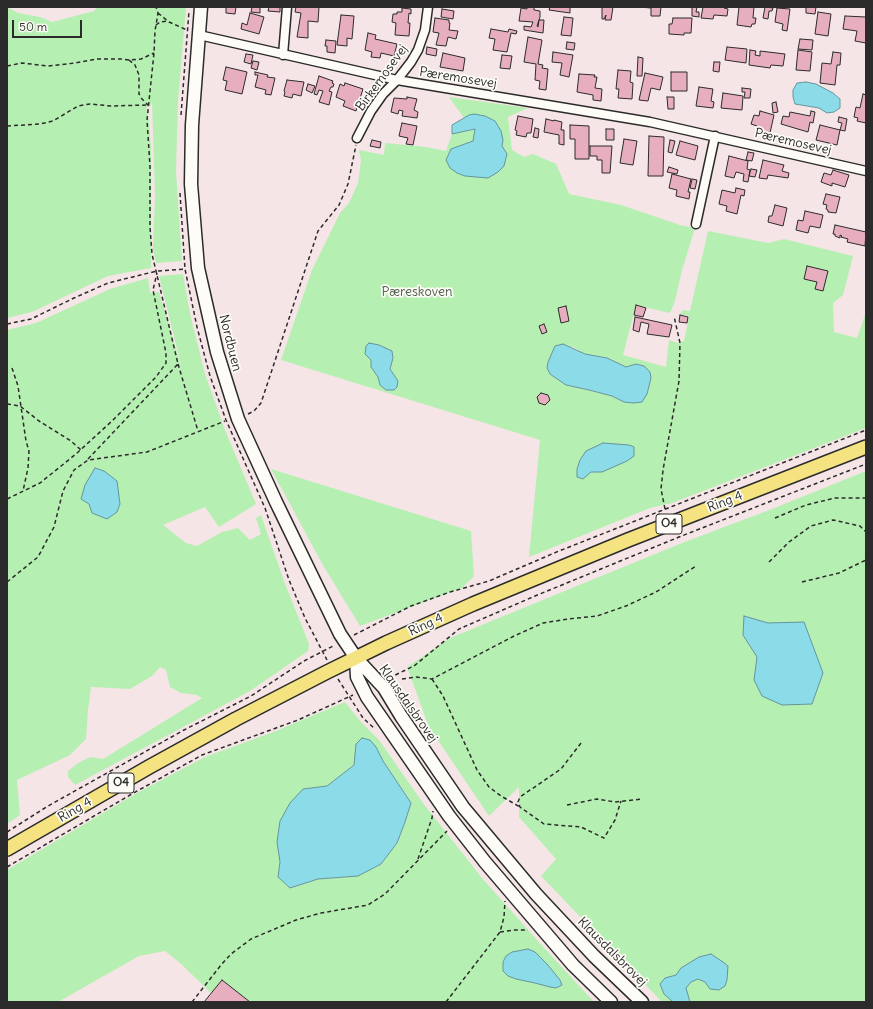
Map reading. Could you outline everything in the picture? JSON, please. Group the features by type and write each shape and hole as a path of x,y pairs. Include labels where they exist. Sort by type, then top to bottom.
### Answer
{"main road":[{"name":"Ring 4","path":"7,849 149,767 269,702 356,658 473,604 628,540 866,447"}],"street":[{"name":"Nordbuen","path":"201,7 192,125 191,184 198,268 232,420 276,502 340,634 356,658"},
{"path":"283,55 287,7"},
{"name":"Birkemosevej","path":"357,138 371,110 383,94 397,80 418,50 425,30 428,7"},
{"name":"Pæremosevej","path":"198,35 397,80 650,122 866,170"},
{"path":"696,224 715,136"},
{"name":"Klausdalsbrovej","path":"356,658 379,683 468,813 536,894 594,956 642,1002"},
{"name":"Klausdalsbrovej","path":"356,658 357,677 363,690 387,729 449,816 484,862 573,965 611,1002"}],"path":[{"path":"156,7 158,13 147,120 150,166 150,227 152,254 178,364 198,432"},
{"path":"158,13 169,22 198,35"},
{"path":"156,25 164,21 169,22"},
{"path":"7,66 22,63 48,66 97,59 141,59 154,53"},
{"path":"129,60 135,65 139,75 140,94 142,99 148,105"},
{"path":"7,126 40,124 53,121 78,106 90,104 111,106 148,105"},
{"path":"88,460 147,452 254,411 261,403 318,231 339,205 348,184 357,138"},
{"path":"7,324 31,319 108,283 157,271 185,269 197,327 208,369 232,420 265,508 289,580 305,618 323,652"},
{"path":"7,499 40,483 81,450 156,377 166,363 166,353 153,290 157,271"},
{"path":"664,509 661,489 663,470 679,381 680,343 674,316"},
{"path":"7,582 38,557 54,527 63,491 74,470 88,460 178,364"},
{"path":"12,368 18,386 20,406 29,451 28,468 23,492"},
{"path":"7,404 20,406 39,421 71,441 81,450"},
{"path":"379,683 414,666 459,629 542,593 672,540 866,464"},
{"path":"775,518 806,505 835,498 866,498"},
{"path":"769,562 789,542 811,526 833,520 860,526 866,532"},
{"path":"802,582 839,574 866,560"},
{"path":"402,679 416,677 432,679 514,636 543,624 568,619 597,616 626,606 656,592 696,566"},
{"path":"432,679 443,696 477,770 489,787 544,824 581,827 604,838 615,820 621,801"},
{"path":"7,867 202,755 298,720 363,690"},
{"path":"520,807 518,802 520,797 561,769 581,743"},
{"path":"567,805 597,799 614,802 643,799"},
{"path":"418,860 432,818 433,809"},
{"path":"192,1002 232,954 251,939 296,920 321,913 368,904 385,894 448,830"},
{"path":"446,1002 500,932 504,917 505,899"},
{"path":"500,932 532,930"}],"green space":[{"path":"97,7 186,7 178,101 176,171 182,261 156,263 153,249 155,196 152,103 146,109 149,120 151,147 151,268 108,276 32,312 7,318 7,8 18,13 40,17 52,22 94,11"},
{"name":"Pæreskoven","path":"449,97 528,108 508,117 512,150 524,157 533,154 556,164 569,194 621,205 680,225 695,228 682,270 675,301 670,313 636,305 623,355 666,367 669,340 678,343 684,341 689,316 680,314 683,310 690,311 708,231 768,243 784,239 853,256 843,295 833,303 834,332 857,338 866,312 866,428 672,503 650,508 529,557 540,440 281,360 312,270 340,213 349,203 358,183 361,160 359,150 384,155 385,143 426,147 446,151 452,134 475,129 474,141 507,154 502,146 503,140 469,115 464,118","holes":["573,347 585,354 607,358 626,367 636,364 644,366 651,378 647,394 625,402 612,396 566,385 550,374 548,362 552,354"]},
{"path":"183,274 190,314 205,374 225,430 256,504 219,527 205,507 163,525 186,543 197,546 222,532 238,528 250,540 261,534 256,518 261,515 284,581 309,644 308,651 250,691 75,785 68,777 68,771 78,763 90,757 103,759 202,698 197,695 181,693 170,687 166,670 160,667 152,676 130,689 91,687 86,739 70,755 17,780 20,815 7,824 7,330 36,323 110,289 148,278 150,293 159,292 182,369 159,276"},
{"path":"271,469 471,531 474,576 462,588 360,626 324,567"},
{"path":"866,471 866,1002 662,1002 541,876 556,859 519,817 519,787 489,816 429,727 407,667 450,638 682,543"},
{"path":"345,702 360,721 379,740 423,803 482,878 594,1002 250,1002 222,980 211,993 180,963 165,951 139,956 58,1002 7,1002 7,870 137,793 205,757 276,731","holes":["376,747 383,761 411,803 397,843 381,864 358,876 318,879 290,888 278,877 280,862 303,789 327,786"]}],"water":[{"path":"806,82 816,84 833,93 840,99 840,108 834,112 827,113 819,108 795,104 793,90 797,83"},
{"path":"474,114 485,116 495,121 501,131 503,140 502,146 507,154 504,166 488,178 465,176 457,173 450,168 446,160 451,149 473,141 475,129 452,134 452,125 469,115"},
{"path":"369,343 379,345 392,351 393,358 390,369 398,381 397,387 394,390 386,390 380,385 378,377 371,367 371,360 365,354 366,346"},
{"path":"563,344 585,354 607,358 626,367 636,364 644,366 650,372 651,378 647,394 642,402 624,402 612,396 566,385 550,374 547,368 548,362 555,346"},
{"path":"603,443 629,445 634,447 634,456 627,461 602,472 591,472 583,479 577,477 577,469 580,460 586,451"},
{"path":"95,468 104,471 117,481 120,504 117,512 107,519 92,513 89,504 81,499 85,485"},
{"path":"744,616 768,623 804,622 823,673 812,704 782,705 762,696 754,680 757,657 743,635"},
{"path":"362,738 370,740 376,747 383,761 411,803 397,843 381,864 358,876 318,879 290,888 278,877 280,862 277,842 280,821 290,803 303,789 327,786 354,765 356,744"},
{"path":"528,949 535,952 547,964 560,980 562,985 556,988 516,979 508,976 503,971 503,962 506,956 512,952"},
{"path":"711,954 728,966 725,986 719,990 710,989 705,982 698,979 691,982 686,988 690,1002 673,1002 664,994 660,984 665,978 676,975 681,968 699,957"}],"building":[{"path":"226,7 236,7 235,14 226,13"},
{"path":"252,7 260,7 260,13 251,12"},
{"path":"269,7 280,7 280,12 268,11"},
{"path":"296,7 319,7 318,22 308,21 308,38 297,37 301,13 295,12"},
{"path":"527,7 534,7 534,10 540,11 539,20 544,20 543,33 524,30 524,26 531,27 533,22 519,21 521,8 527,9"},
{"path":"550,7 570,7 570,13 549,10"},
{"path":"602,7 613,7 611,20 605,20 606,15 604,19 602,19"},
{"path":"639,7 661,7 660,16 651,16 651,8"},
{"path":"692,7 697,7 696,12 699,12 699,17 692,16"},
{"path":"703,7 724,7 728,9 727,16 714,15 713,19 701,18"},
{"path":"739,7 754,7 753,18 756,18 755,24 752,24 751,27 737,25"},
{"path":"765,7 773,8 772,11 769,11 768,19 763,18"},
{"path":"806,7 816,7 815,14 806,13"},
{"path":"402,8 411,9 408,23 410,23 409,36 395,35 396,23 392,22 393,14 402,12"},
{"path":"777,8 790,9 787,31 782,30 783,24 775,22"},
{"path":"442,9 454,11 453,19 441,17"},
{"path":"818,12 831,14 828,36 815,34"},
{"path":"250,13 264,17 259,34 241,29 242,23 247,25"},
{"path":"341,15 354,16 352,39 347,38 347,46 337,45"},
{"path":"845,16 866,17 866,43 855,41 857,31 843,29"},
{"path":"564,17 573,18 571,36 561,35"},
{"path":"435,18 449,20 449,30 458,31 456,39 448,37 446,46 436,45 439,33 433,32"},
{"path":"673,18 692,18 691,33 684,33 684,35 669,34 669,24 672,24"},
{"path":"491,29 508,32 509,29 517,31 516,34 511,33 507,52 493,50 495,39 489,38"},
{"path":"368,33 376,35 375,39 397,44 394,56 381,53 380,58 371,57 372,52 365,50"},
{"path":"528,37 542,40 538,64 543,65 542,68 548,69 546,90 539,89 540,81 535,80 536,64 524,62"},
{"path":"800,39 813,40 812,50 798,49"},
{"path":"326,40 336,41 335,53 327,52 327,46 325,46"},
{"path":"567,42 575,43 574,50 566,49"},
{"path":"427,47 437,49 436,56 426,54"},
{"path":"727,47 747,49 746,63 725,60"},
{"path":"750,50 756,51 755,55 760,56 760,51 785,54 783,66 771,65 770,68 749,65"},
{"path":"798,50 812,52 810,71 796,70"},
{"path":"553,52 573,55 569,77 560,75 562,63 552,62"},
{"path":"833,52 841,53 840,65 837,65 835,85 820,83 822,63 831,64"},
{"path":"443,53 465,58 463,71 440,67"},
{"path":"246,54 253,55 251,64 244,62"},
{"path":"502,55 512,56 510,69 500,68"},
{"path":"638,57 643,58 642,76 637,76"},
{"path":"253,61 259,62 257,70 251,68"},
{"path":"714,62 720,62 719,72 713,71"},
{"path":"226,67 247,72 242,94 225,90 227,81 223,80"},
{"path":"618,70 631,71 630,82 633,83 632,99 618,98 619,89 616,89"},
{"path":"255,72 268,75 267,77 275,78 271,95 265,94 266,90 255,87 258,75 255,75"},
{"path":"671,72 687,72 687,91 671,91"},
{"path":"645,73 663,77 660,90 651,88 648,101 639,100"},
{"path":"579,74 595,75 594,77 597,77 595,88 602,89 601,101 593,100 593,95 577,92"},
{"path":"319,76 333,81 333,87 331,87 329,91 332,92 329,105 319,102 323,91 319,90 317,95 314,94"},
{"path":"287,80 304,82 301,96 293,94 292,98 284,96"},
{"path":"345,83 363,89 356,111 343,106 345,101 336,97 340,84 344,86"},
{"path":"308,84 315,86 312,93 306,90"},
{"path":"699,87 713,89 711,101 714,102 713,108 696,106"},
{"path":"742,88 751,89 750,98 744,98 745,92 742,92"},
{"path":"723,93 743,96 742,110 721,108"},
{"path":"863,94 866,95 866,123 857,121 858,118 854,117 856,107 860,108"},
{"path":"407,97 417,99 414,110 418,112 417,118 402,116 403,111 399,110 398,114 391,112 394,98 407,99"},
{"path":"667,97 674,97 674,109 668,109"},
{"path":"776,102 778,112 773,113 772,103"},
{"path":"760,111 774,115 770,133 756,130 757,126 751,124 754,115 759,116"},
{"path":"811,111 815,112 813,123 810,122 808,132 781,124 783,116 789,117 790,112 810,116"},
{"path":"518,116 533,119 531,133 527,133 526,137 516,135 517,131 515,130"},
{"path":"839,117 847,119 845,131 840,130 842,123 838,122"},
{"path":"546,119 562,122 561,130 564,130 564,145 559,144 559,135 544,132"},
{"path":"402,123 417,126 413,145 406,144 408,138 399,136"},
{"path":"570,125 589,126 589,159 575,159 575,139 570,139"},
{"path":"820,125 840,130 837,145 816,140"},
{"path":"535,128 539,129 538,138 533,137"},
{"path":"606,129 614,129 614,140 606,140"},
{"path":"649,136 664,137 663,176 648,176"},
{"path":"624,139 637,141 633,165 620,163"},
{"path":"372,140 381,142 380,148 370,146"},
{"path":"670,140 675,141 672,153 668,152"},
{"path":"680,141 698,146 695,160 676,155"},
{"path":"590,146 612,146 610,173 602,173 602,160 597,160 597,156 590,156"},
{"path":"748,152 754,153 752,161 746,160"},
{"path":"729,156 748,161 747,169 750,170 748,182 743,181 744,174 736,172 734,178 725,176"},
{"path":"763,160 784,165 782,171 789,173 788,178 768,175 767,179 759,178"},
{"path":"669,167 678,170 677,174 667,172"},
{"path":"751,169 757,170 755,177 749,176"},
{"path":"833,170 849,175 845,187 832,183 832,186 821,182 824,173 831,175"},
{"path":"672,174 691,179 688,192 690,192 689,199 676,196 677,190 669,188"},
{"path":"692,179 697,180 695,189 690,188"},
{"path":"736,188 745,190 744,196 741,195 737,214 726,211 727,206 719,204 722,190 735,193"},
{"path":"826,194 840,197 836,213 828,212 826,209 827,205 823,204"},
{"path":"775,205 787,208 783,226 768,222 769,216 772,216"},
{"path":"805,211 823,215 820,228 810,226 808,233 796,230 798,220 803,221"},
{"path":"835,225 866,232 865,246 847,242 848,239 841,237 842,236 840,235 840,238 835,236 835,234 833,234"},
{"path":"807,266 828,271 823,291 815,289 817,282 804,279"},
{"path":"636,305 646,308 643,317 634,315"},
{"path":"566,306 569,321 561,323 558,308"},
{"path":"680,315 688,317 687,323 679,322"},
{"path":"635,317 672,325 669,337 647,334 649,324 641,322 639,332 633,330"},
{"path":"544,324 547,332 542,334 539,326"},
{"path":"541,393 548,395 550,400 545,405 539,403 537,397"},
{"path":"222,980 250,1002 204,1002"}]}
